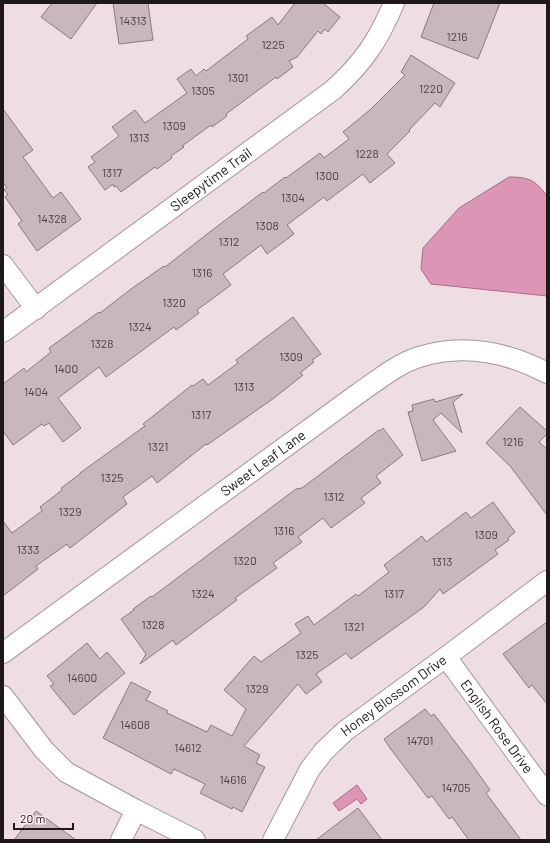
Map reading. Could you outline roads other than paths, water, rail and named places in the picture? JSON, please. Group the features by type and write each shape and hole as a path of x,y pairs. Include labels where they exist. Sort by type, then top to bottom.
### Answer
{"street":[{"name":"Sleepytime Trail","path":"3,332 333,90 350,75 363,60 386,22 394,3"},
{"path":"3,265 36,309"},
{"name":"Sweet Leaf Lane","path":"3,653 352,398 394,370 419,357 446,351 475,350 504,354 527,362 547,373"},
{"name":"Honey Blossom Drive","path":"273,840 310,769 324,751 345,731 547,581"},
{"name":"English Rose Drive","path":"446,657 547,795"},
{"path":"3,696 44,750 66,772 195,840"},
{"path":"121,840 136,810"}]}
